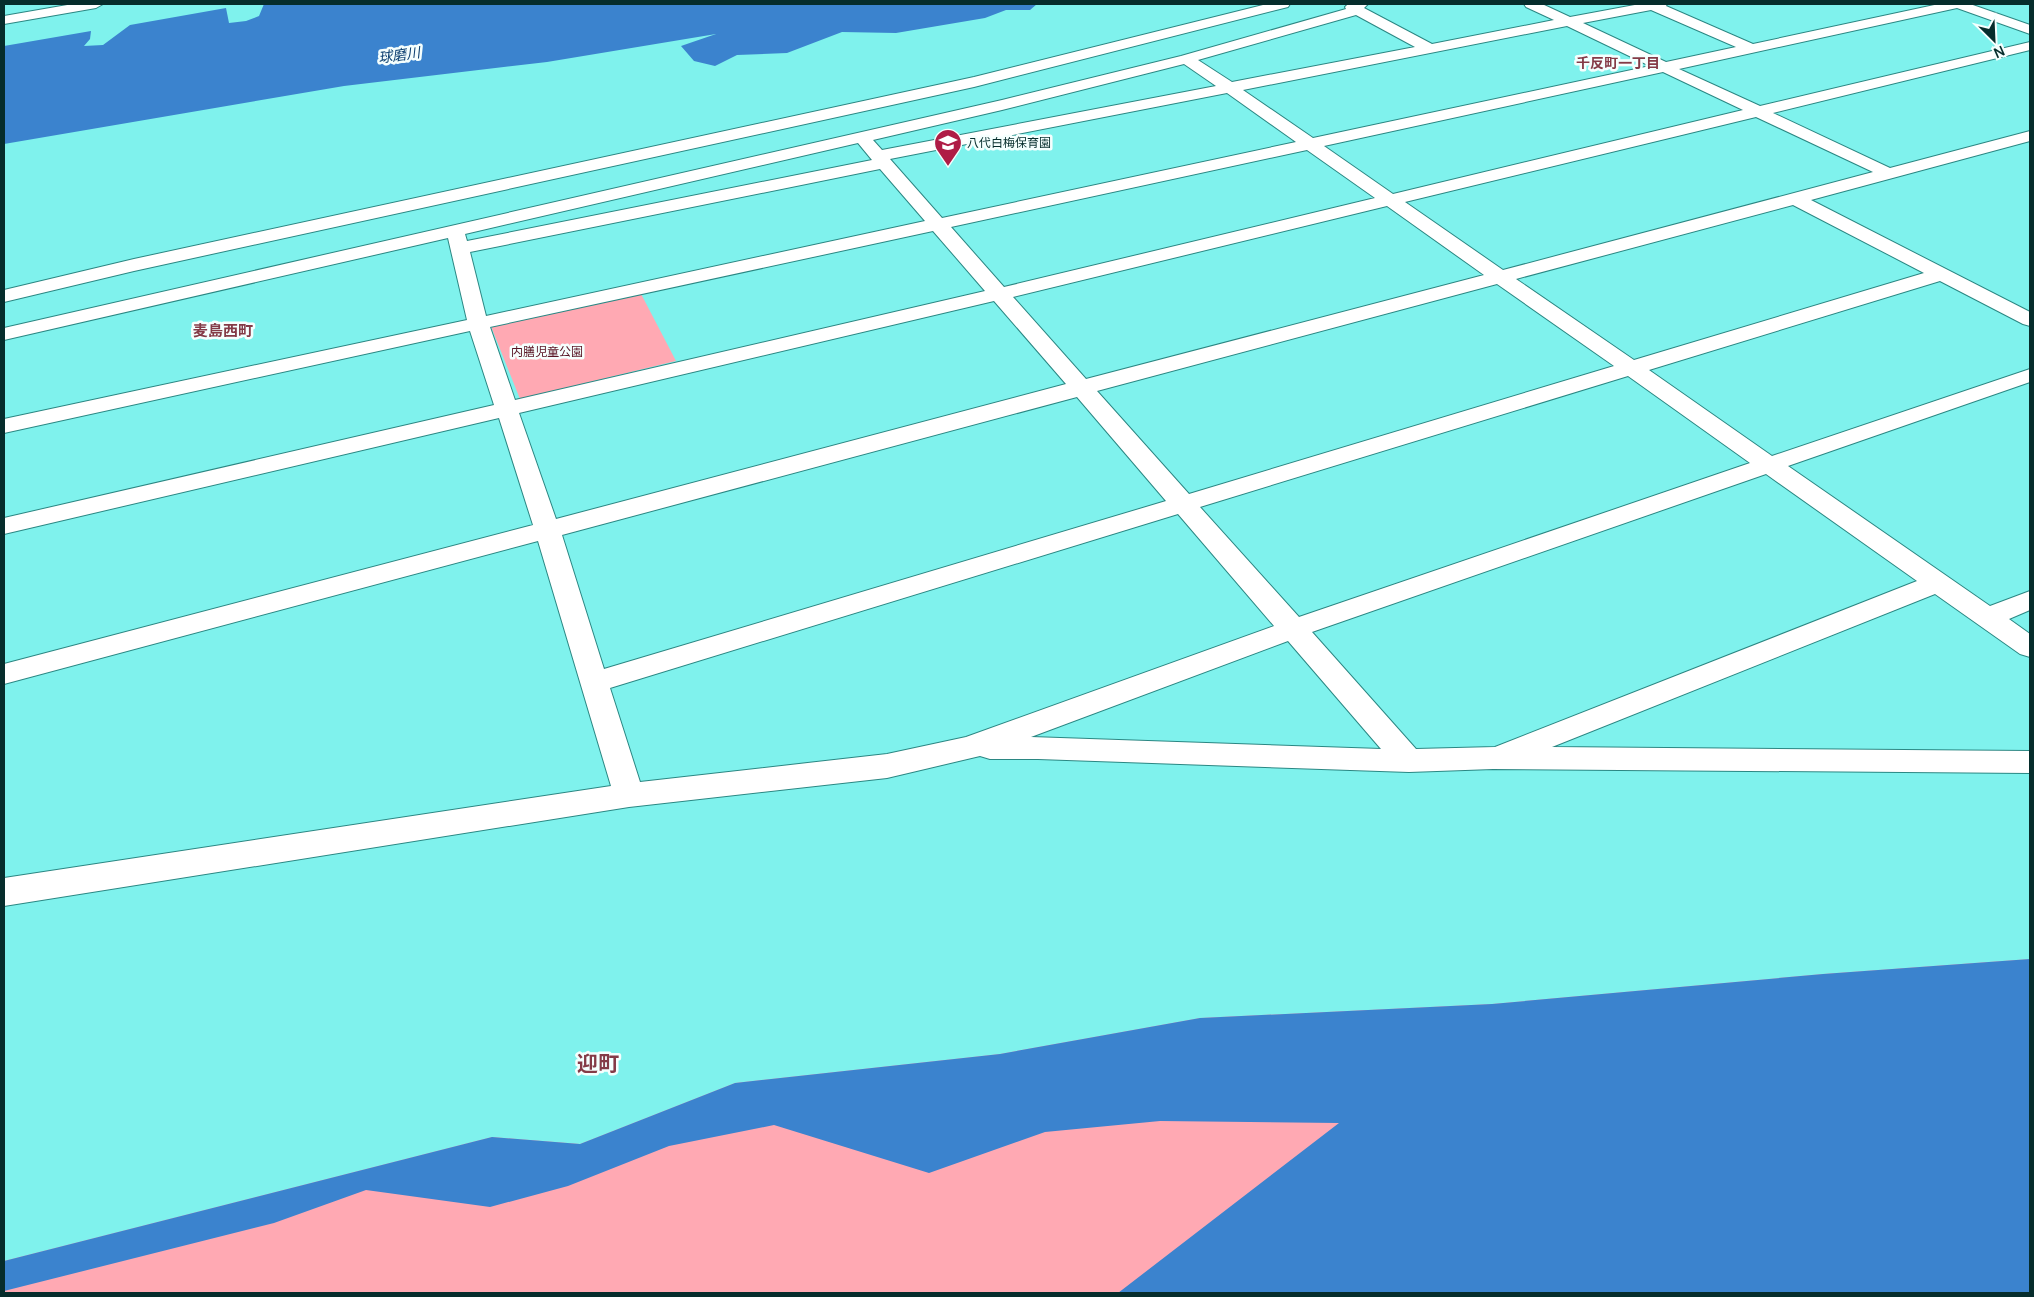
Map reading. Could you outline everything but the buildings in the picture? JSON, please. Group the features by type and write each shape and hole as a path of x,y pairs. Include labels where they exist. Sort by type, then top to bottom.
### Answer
{"street":[{"path":"4,12 54,4"},
{"path":"4,20 96,4"},
{"path":"4,296 974,82 1283,4"},
{"path":"1531,4 1890,174"},
{"path":"4,334 457,239 882,160 1230,88 1656,4 1750,48"},
{"path":"4,426 1958,4 2030,30"},
{"path":"457,239 1186,59 1360,7 1430,48"},
{"path":"2004,20 2030,15"},
{"path":"4,526 999,294 2030,46"},
{"path":"1186,59 1633,368 2030,647"},
{"path":"4,674 2030,136"},
{"path":"863,139 1409,761"},
{"path":"1794,198 2030,320"},
{"path":"457,239 478,323 548,531 596,682 628,795"},
{"path":"596,682 1942,274"},
{"path":"4,892 628,795 887,766 969,748 1293,629 2030,375"},
{"path":"1493,758 1937,583"},
{"path":"1987,618 2030,600"},
{"path":"969,748 1038,748 1409,761 1493,758 2030,762"}],"green space":[{"name":"内膳児童公園","path":"639,290 676,361 520,399 490,324"},
{"path":"2030,959 1746,1293 4,1293 4,1261 492,1137 580,1144 735,1083 1000,1054 1200,1018 1492,1004 1823,974"}],"water":[{"name":"球磨川","path":"264,4 1037,4 1030,10 1006,10 985,18 896,33 842,32 787,53 737,55 715,66 694,61 681,46 716,34 547,62 344,86 4,144 4,46 91,31 90,39 84,46 103,45 130,25 226,8 229,23 246,21 259,16"},
{"path":"2030,959 2030,1293 1118,1293 1339,1123 1160,1121 1045,1132 929,1173 774,1125 669,1146 568,1186 490,1207 366,1190 274,1223 4,1291 4,1261 492,1137 580,1144 735,1083 1000,1054 1200,1018 1492,1004 1823,974"}],"place":[{"name":"八代白梅保育園","path":"948,167"}],"district":[{"name":"千反町一丁目","path":"1618,63"},
{"name":"麦島西町","path":"223,331"},
{"name":"迎町","path":"598,1064"}]}
